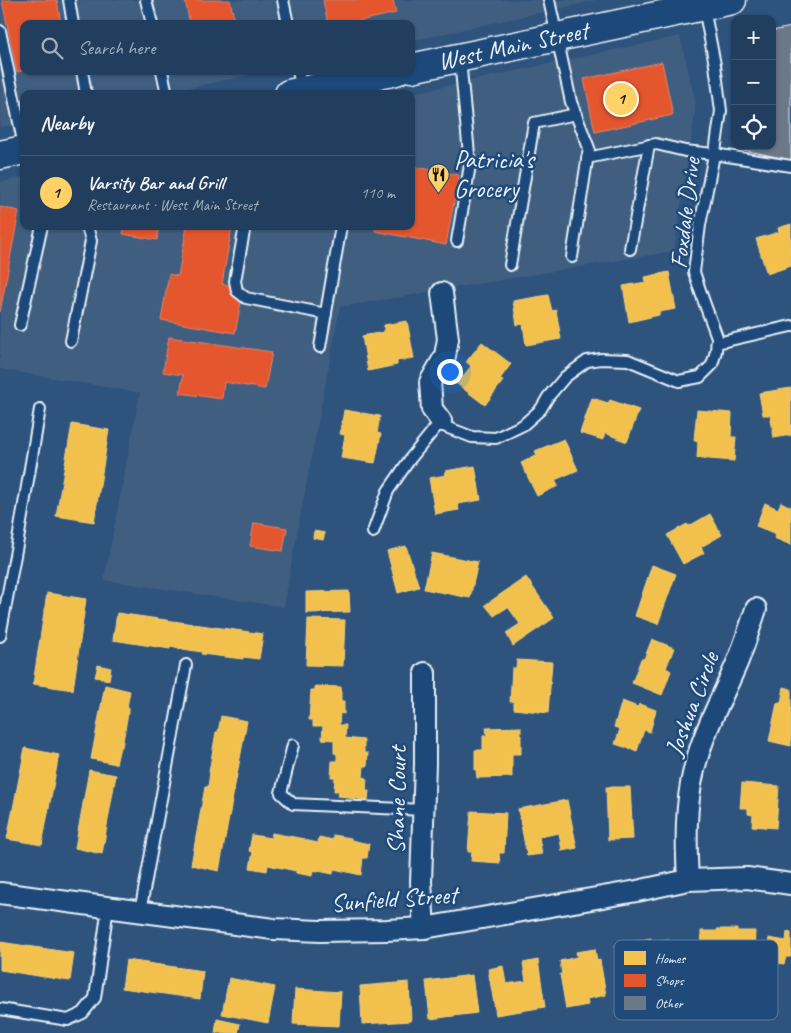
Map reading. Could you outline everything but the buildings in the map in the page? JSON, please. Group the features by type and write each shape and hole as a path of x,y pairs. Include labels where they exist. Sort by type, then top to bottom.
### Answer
{"main road":[{"name":"West Main Street","path":"415,67 703,3 732,0"},
{"path":"296,85 362,82 384,75"},
{"path":"0,155 20,151"}],"street":[{"path":"441,421 432,409 430,382 445,356 448,339 442,293"},
{"name":"Joshua Circle","path":"688,880 686,849 689,792 694,769 703,738 738,661 756,609"},
{"name":"Shane Court","path":"424,928 421,882 425,764 425,673"},
{"name":"Sunfield Street","path":"0,893 273,929 320,931 424,928 637,891 688,880 747,878 791,884"}],"lane":[{"path":"69,0 72,20"},
{"path":"146,0 151,20"},
{"path":"283,0 287,20"},
{"path":"549,0 571,102 589,148 572,257"},
{"name":"Foxdale Drive","path":"441,421 446,427 472,437 496,438 523,425 541,408 565,377 587,361 601,359 628,360 679,381 700,377 712,366 717,337 694,272 700,225 721,111 715,65 703,3"},
{"path":"0,32 20,127"},
{"path":"457,241 470,166 460,58"},
{"path":"83,75 85,90"},
{"path":"163,75 166,90"},
{"path":"510,265 534,123 576,114"},
{"path":"588,158 656,144 685,151 791,166"},
{"path":"630,249 650,145"},
{"path":"20,325 41,230"},
{"path":"71,341 91,241 88,230"},
{"path":"244,230 235,281 238,291 246,298 326,314"},
{"path":"320,347 340,230"},
{"path":"717,343 791,326"},
{"path":"0,636 40,409"},
{"path":"373,532 388,491 410,459 441,421"},
{"path":"140,912 186,665"},
{"path":"293,745 281,792 293,804 424,810"},
{"path":"0,1009 68,1020 83,1013 95,998 108,908"}],"shaded area":[{"path":"0,0 597,0 415,40 415,20 20,20 20,75 249,75 180,90 20,90 20,124 0,127"},
{"path":"680,36 695,100 695,114 674,251 340,307 284,607 104,580 140,393 0,369 0,182 20,178 20,230 415,230 415,93"}],"place":[{"name":"Varsity Bar and Grill","path":"621,99"},
{"name":"Patricia's Grocery","path":"438,193"}]}
